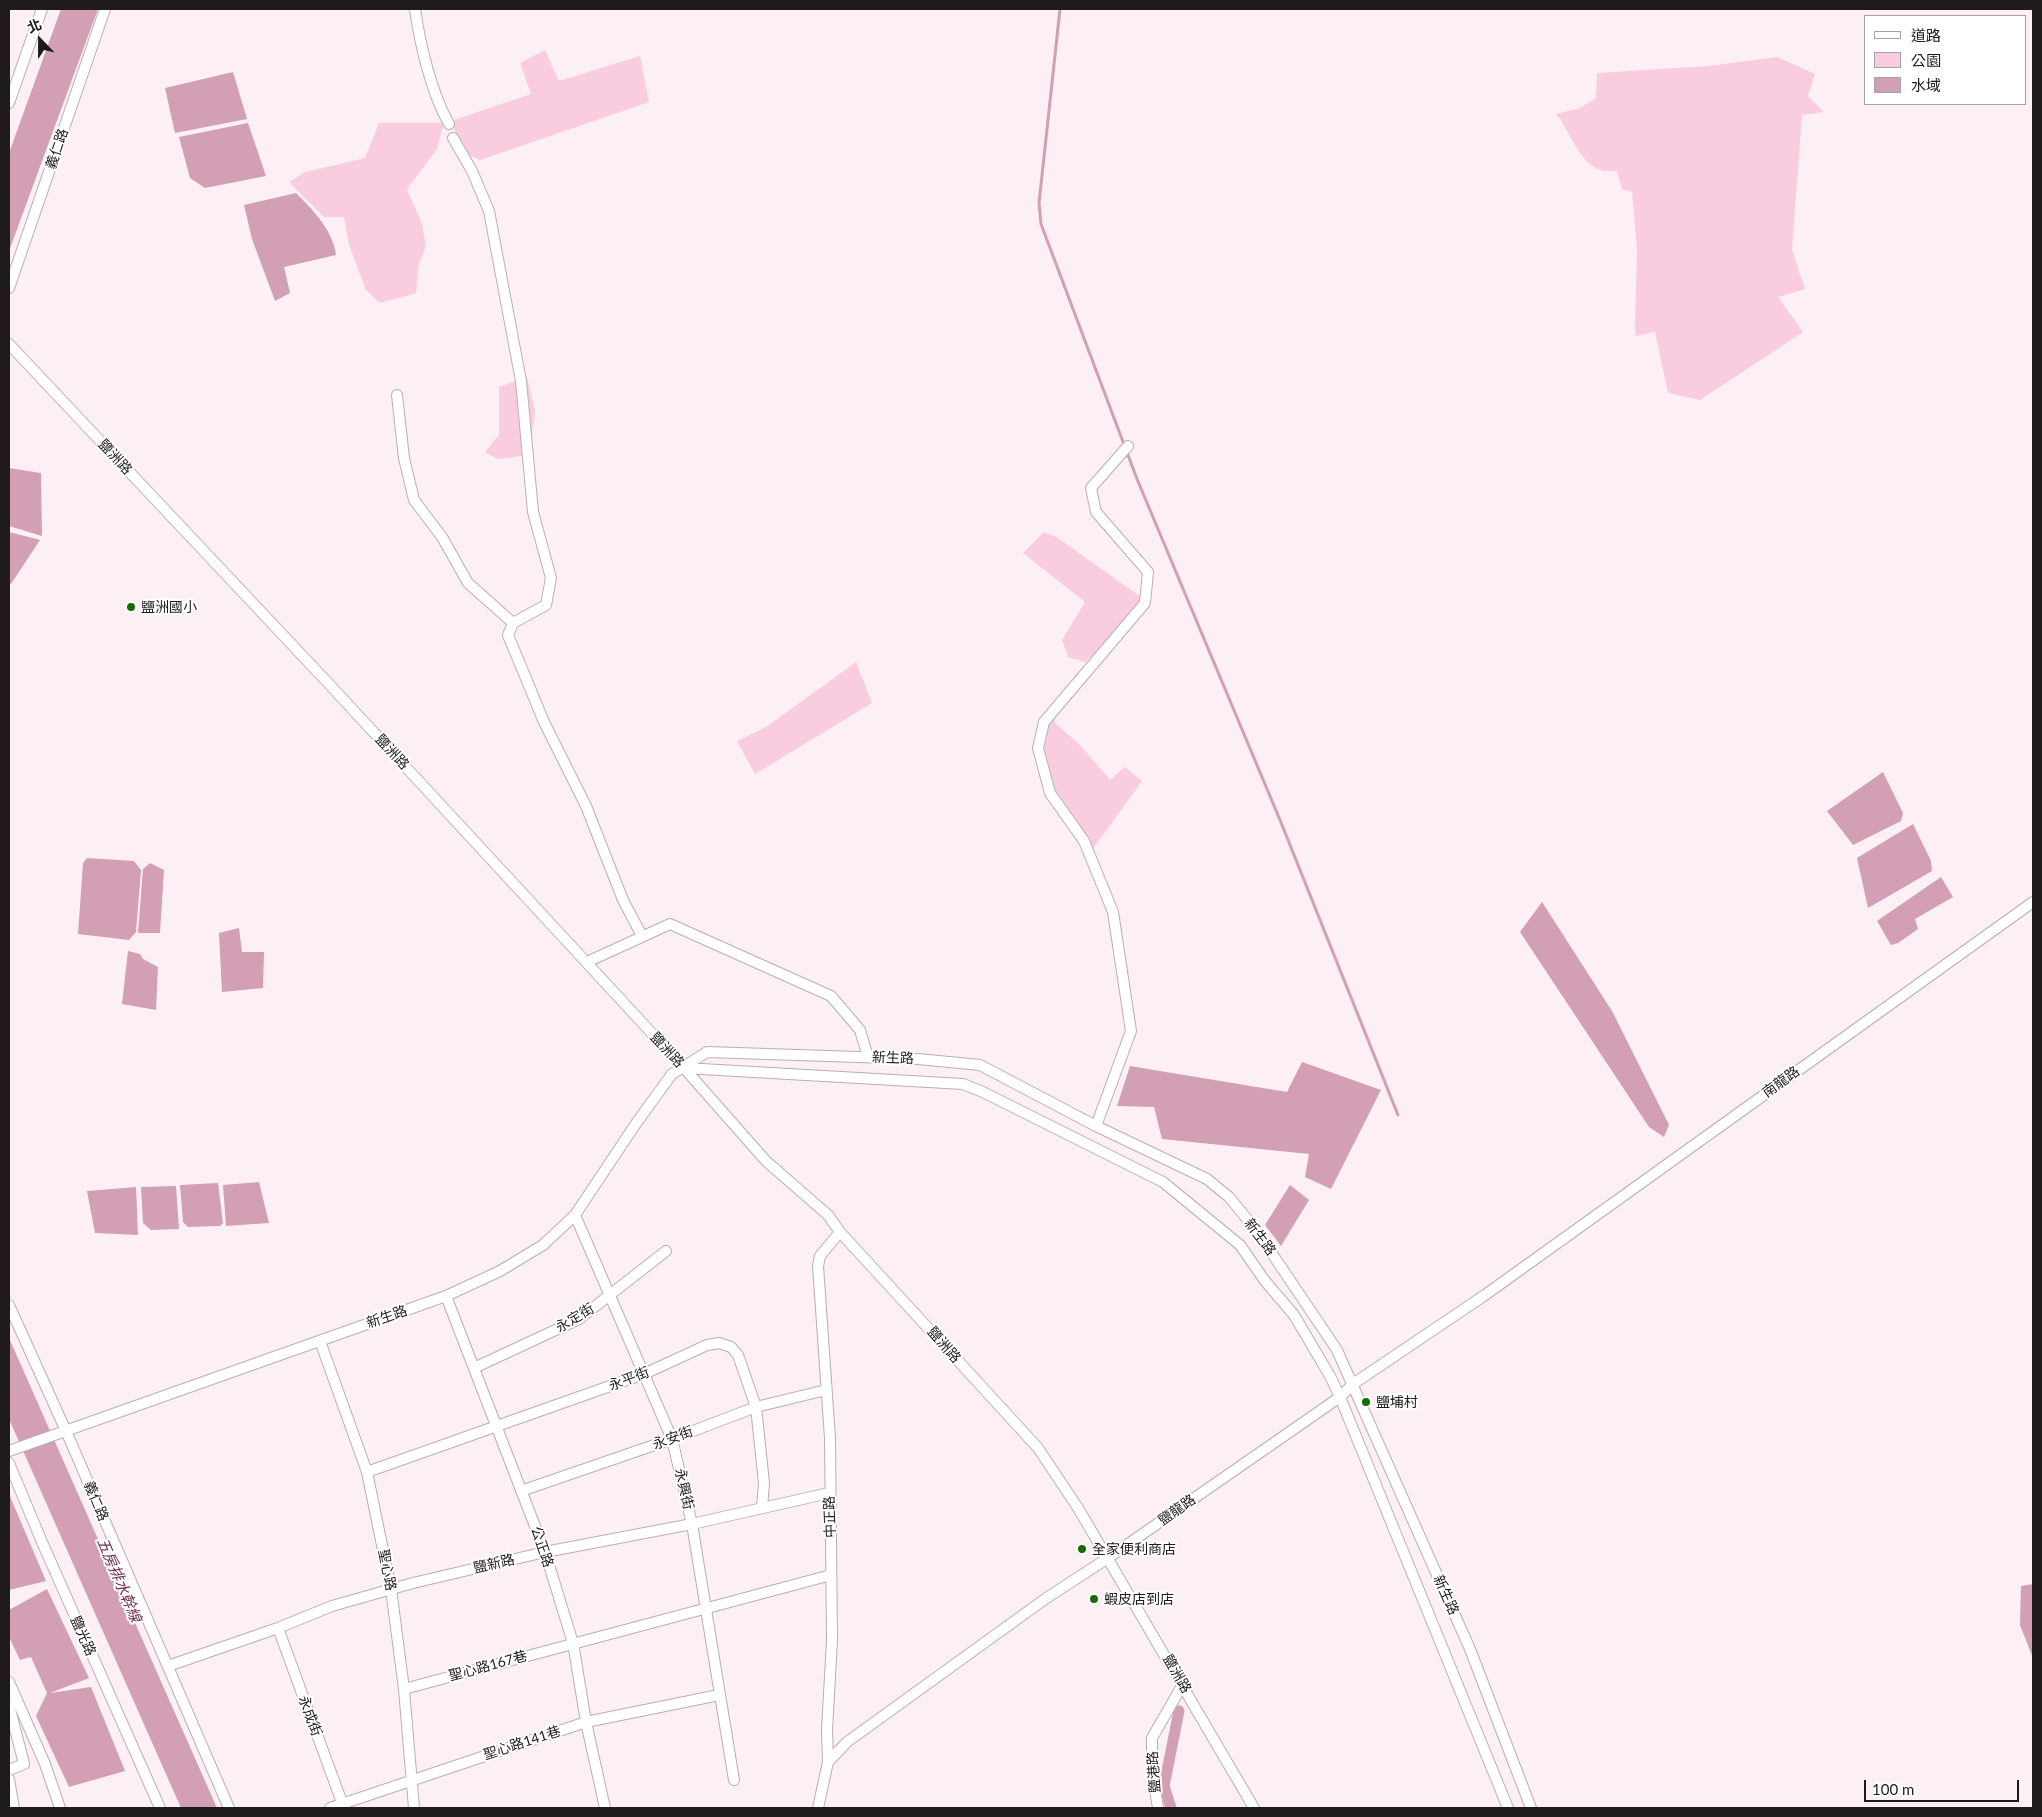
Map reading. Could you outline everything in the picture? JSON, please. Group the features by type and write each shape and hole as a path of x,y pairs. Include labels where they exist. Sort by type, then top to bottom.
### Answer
{"street":[{"path":"9,103 42,9"},
{"name":"義仁路","path":"9,288 105,9"},
{"path":"415,9 420,40 442,112 449,124"},
{"path":"454,138 472,171 489,211 521,381 533,512 552,578 546,605 513,623 508,635 544,722 586,806 623,900 642,936"},
{"name":"鹽洲路","path":"9,344 587,962 766,1161 828,1215 840,1232 1038,1448 1078,1508 1183,1684 1254,1808"},
{"path":"396,394 404,458 414,500 442,537 468,583 513,623"},
{"path":"1096,1126 1131,1031 1113,912 1084,841 1050,793 1038,748 1044,722 1145,603 1148,572 1096,512 1091,488 1128,446"},
{"name":"南龍路","path":"1529,1263 2033,902"},
{"path":"587,962 670,924 831,996 860,1030 868,1057"},
{"name":"新生路","path":"13,1450 446,1296 500,1271 543,1244 575,1215 637,1122 672,1074 708,1052 918,1059 980,1065 1096,1126 1208,1180 1229,1198 1273,1254 1332,1342 1353,1384 1470,1649 1530,1808"},
{"name":"新生路","path":"684,1068 963,1084 983,1092 1163,1182 1240,1245 1265,1281 1294,1315 1330,1376 1340,1397 1508,1808"},
{"name":"永興街","path":"575,1215 672,1439 692,1524 734,1780"},
{"name":"中正路","path":"818,1808 828,1762 827,1730 832,1640 829,1493 830,1438 818,1266 820,1256 840,1232"},
{"name":"永定街","path":"474,1368 579,1319 666,1251"},
{"name":"鹽龍路","path":"828,1762 847,1742 1045,1598 1108,1558 1340,1397 1353,1384 1529,1263"},
{"name":"公正路","path":"446,1296 545,1552 573,1644 586,1722 605,1808"},
{"name":"義仁路","path":"9,1305 66,1431 229,1808"},
{"name":"聖心路","path":"320,1341 367,1472 391,1589 404,1689 414,1808"},
{"name":"永平街","path":"367,1472 644,1374 707,1345 719,1343 731,1347 738,1355 756,1407 764,1483 762,1508"},
{"name":"永安街","path":"521,1491 672,1439 756,1407 826,1390"},
{"name":"鹽光路","path":"9,1463 160,1808"},
{"name":"鹽新路","path":"168,1666 278,1628 332,1606 391,1589 545,1552 692,1524 829,1493"},
{"name":"聖心路167巷","path":"404,1689 831,1575"},
{"name":"永成街","path":"278,1628 343,1806"},
{"path":"9,1682 45,1764 60,1808"},
{"name":"鹽港路","path":"1158,1808 1152,1770 1152,1738 1183,1684"},
{"name":"聖心路141巷","path":"330,1808 343,1806 413,1779 586,1722 719,1696"},
{"path":"9,1770 24,1764 9,1706 16,1701"},
{"path":"9,1779 14,1808"}],"green space":[{"path":"545,50 559,81 640,56 649,102 480,160 464,153 451,121 531,94 520,63"},
{"path":"1777,57 1815,74 1808,96 1824,112 1802,115 1792,250 1805,289 1778,297 1803,332 1700,400 1668,393 1655,332 1636,336 1637,249 1632,192 1622,189 1617,171 1601,170 1593,167 1587,161 1556,114 1580,108 1596,98 1597,73 1708,66"},
{"path":"379,123 444,123 437,149 407,189 422,224 426,247 419,263 416,293 380,303 366,290 349,245 344,217 324,217 289,182 305,172 365,158"},
{"path":"527,377 535,412 529,455 498,459 485,452 499,435 499,387"},
{"path":"1044,532 1058,538 1142,598 1122,629 1085,662 1068,657 1062,640 1085,602 1023,553"},
{"path":"856,662 872,703 755,774 737,741 766,727"},
{"path":"1052,706 1055,723 1079,744 1110,780 1125,767 1142,781 1087,857 1046,782 1035,746"}],"water":[{"path":"61,9 98,9 9,251 9,153"},
{"path":"233,72 247,119 175,133 165,88"},
{"path":"248,123 266,176 205,188 190,178 179,137"},
{"path":"296,193 327,229 336,255 284,267 290,293 275,301 252,239 244,205"},
{"path":"9,468 41,473 42,536 9,526"},
{"path":"9,532 40,540 11,584 9,583"},
{"path":"1883,772 1903,813 1901,821 1853,845 1827,811"},
{"path":"1913,824 1931,861 1932,871 1868,908 1857,858"},
{"path":"87,858 134,861 141,870 136,932 129,940 78,934 83,863"},
{"path":"150,863 164,870 160,933 138,933 143,869"},
{"path":"1941,877 1953,897 1915,919 1918,929 1898,943 1891,945 1877,921"},
{"path":"1542,902 1612,1011 1669,1125 1664,1137 1649,1127 1520,932"},
{"path":"239,928 242,952 264,952 263,988 222,992 219,933"},
{"path":"128,951 140,954 143,959 158,967 156,1010 122,1004"},
{"path":"1302,1062 1381,1090 1331,1189 1305,1177 1309,1154 1162,1139 1154,1107 1117,1106 1130,1066 1287,1092"},
{"path":"259,1182 269,1223 226,1226 223,1185"},
{"path":"218,1183 223,1223 220,1226 188,1227 183,1222 180,1185"},
{"path":"1290,1185 1309,1200 1281,1246 1265,1225"},
{"path":"176,1186 179,1229 151,1230 143,1223 141,1187"},
{"path":"136,1187 138,1235 95,1233 87,1191"},
{"path":"9,1338 217,1808 181,1808 9,1419"},
{"path":"9,1494 46,1581 9,1590"},
{"path":"2033,1584 2033,1658 2020,1625 2021,1586"},
{"path":"47,1589 89,1678 50,1693 91,1687 125,1771 69,1787 36,1716 47,1693 31,1657 20,1660 9,1637 9,1610"}],"waterway":[{"path":"1060,9 1039,203 1041,224 1137,479 1280,820 1398,1115"},
{"path":"1171,1808 1164,1786 1179,1711"}],"place":[{"name":"鹽洲國小","path":"131,607"},
{"name":"鹽埔村","path":"1366,1402"},
{"name":"全家便利商店","path":"1082,1549"},
{"name":"蝦皮店到店","path":"1094,1599"}],"water label":[{"name":"五房排水幹線","path":"119,1580"}]}
